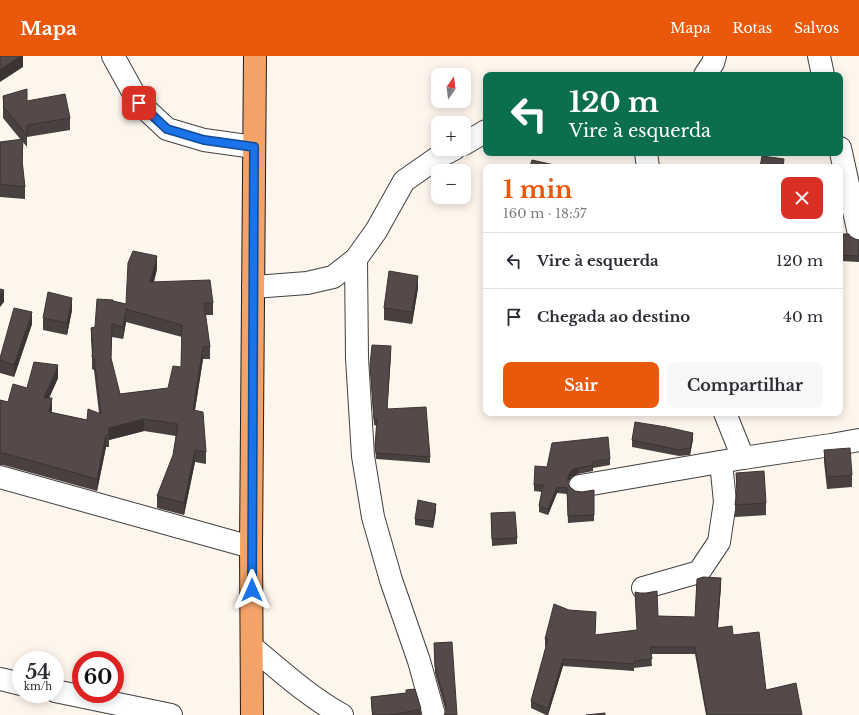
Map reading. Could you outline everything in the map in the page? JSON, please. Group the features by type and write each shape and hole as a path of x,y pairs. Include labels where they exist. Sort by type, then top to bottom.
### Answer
{"main road":[{"path":"252,715 251,547 255,56"}],"street":[{"path":"113,56 139,103 167,129 204,140 254,147"},
{"path":"706,72 713,63 715,56"},
{"path":"819,56 822,72"},
{"path":"471,140 483,133"},
{"path":"253,287 307,283 333,277 356,259 376,231 404,181 441,156"},
{"path":"842,156 859,234"},
{"path":"356,259 357,358 361,426 363,456 373,517 391,580 419,661 434,715"},
{"path":"726,416 743,458"},
{"path":"580,486 859,440"},
{"path":"643,588 699,572 719,542 725,502 721,462"},
{"path":"0,477 251,547"},
{"path":"252,647 295,684 342,715"},
{"path":"0,680 12,682"},
{"path":"64,693 171,715"}],"building":[{"path":"0,56 21,56 0,69"},
{"path":"27,89 27,101 65,94 70,118 27,125 27,135 3,106 3,96"},
{"path":"23,139 22,160 25,187 0,184 0,142"},
{"path":"762,156 784,159 783,164 761,164"},
{"path":"532,160 550,164 531,164"},
{"path":"843,234 849,234 855,239 859,240 859,256 843,255"},
{"path":"133,251 157,256 150,282 210,280 213,303 204,303 210,347 203,347 193,410 203,412 206,452 195,450 184,503 157,496 173,455 178,424 144,419 109,428 109,435 106,435 97,479 0,453 0,400 8,402 13,384 27,388 34,362 58,365 44,398 52,398 49,412 87,420 88,409 101,414 94,357 92,357 93,348 91,328 95,327 97,299 113,300 126,304 128,263","holes":["126,309 182,325 181,367 173,366 168,388 120,394 111,358 112,324 123,327"]},
{"path":"389,271 418,276 412,312 384,308"},
{"path":"0,289 4,290 0,295"},
{"path":"48,292 72,298 67,323 43,318"},
{"path":"14,308 32,312 14,365 0,360 0,358"},
{"path":"372,345 391,346 387,409 426,407 430,457 376,453 375,446 377,419 374,419 370,365"},
{"path":"635,422 693,433 690,448 679,450 632,440"},
{"path":"608,437 610,459 593,461 593,465 572,470 568,476 570,487 575,491 582,492 594,490 594,515 568,516 567,488 557,487 548,509 539,506 543,485 534,485 535,466 547,467 552,443"},
{"path":"850,448 852,475 827,477 824,450"},
{"path":"764,471 766,503 735,505 737,489 736,473"},
{"path":"418,500 436,504 433,521 415,519"},
{"path":"515,512 517,538 492,539 491,513"},
{"path":"703,577 721,578 717,628 732,626 733,635 759,632 766,690 796,683 802,715 707,715 695,647 650,647 652,659 634,661 634,664 563,659 548,709 531,701 548,639 545,639 554,604 569,610 596,612 595,635 637,630 635,592 646,593 657,591 658,616 695,617 697,579"},
{"path":"452,642 457,715 444,715 446,706 435,666 434,643"},
{"path":"415,689 421,709 397,714 373,715 371,697 406,693 406,690"},
{"path":"605,713 605,715 586,715"}],"route":[{"path":"139,103 167,129 204,140 254,147 252,590"}]}
